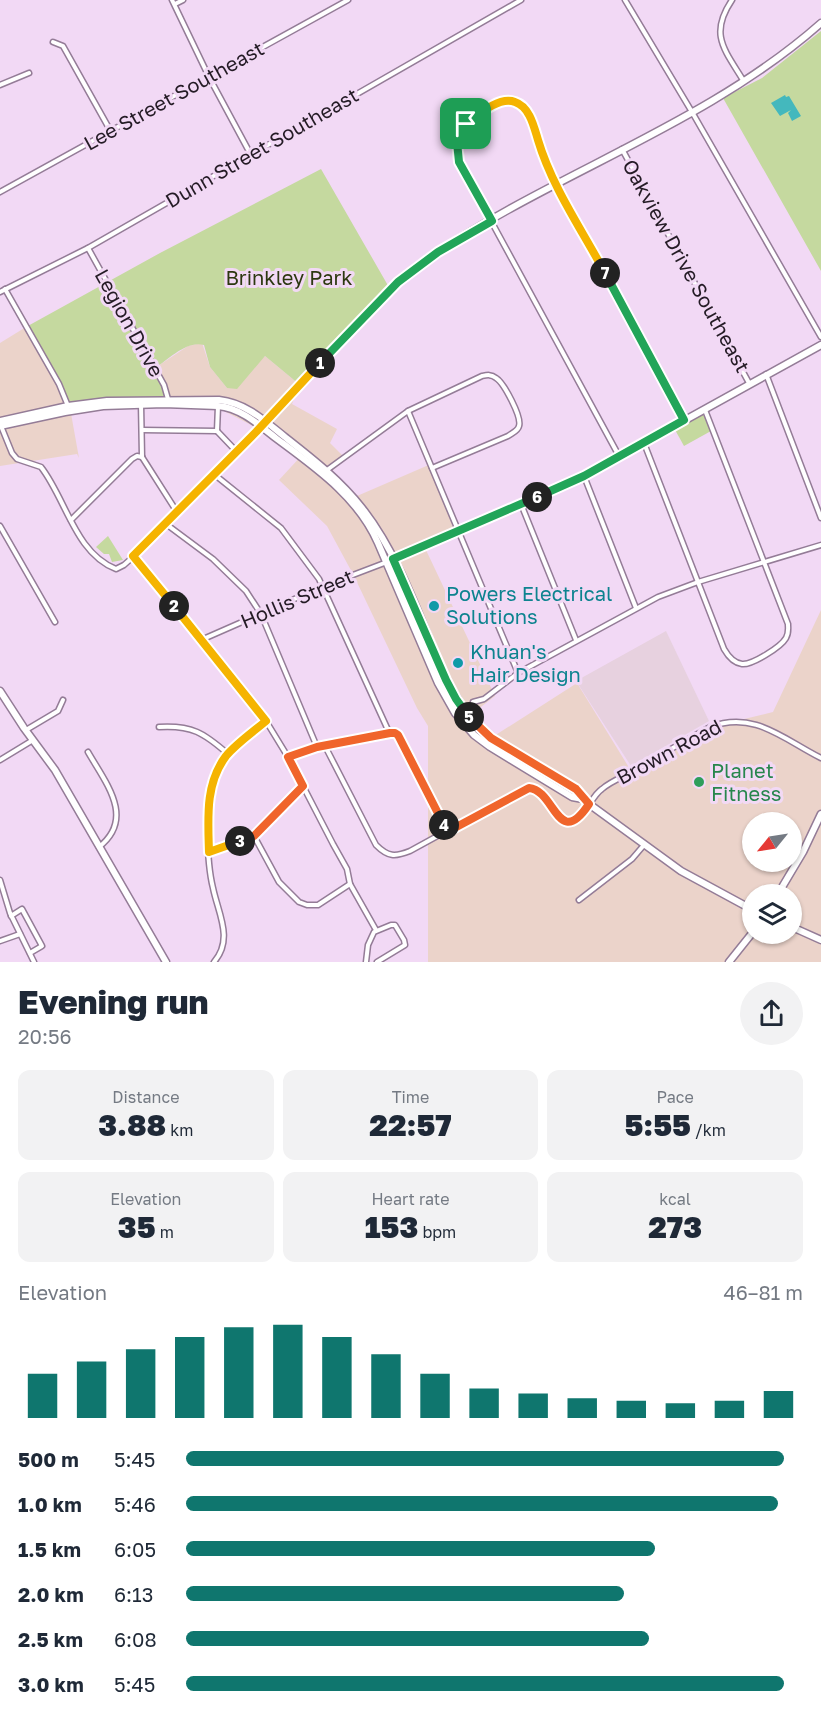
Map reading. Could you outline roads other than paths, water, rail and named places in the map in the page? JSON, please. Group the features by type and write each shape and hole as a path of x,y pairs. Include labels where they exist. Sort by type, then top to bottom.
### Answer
{"main road":[{"path":"263,424 398,282 438,252 744,82 788,51 821,23"},
{"path":"393,559 584,476 821,345"},
{"path":"0,421 69,406 122,400 226,401 243,406 344,494 371,529 438,683 460,719 474,735 496,752 572,797 586,801"},
{"path":"0,426 76,410 141,404 218,406 238,411 263,424 327,470 363,509 393,559 446,680 467,714 491,738 576,789 586,801 686,874 742,904"},
{"path":"0,691 55,770 166,962"},
{"path":"784,884 803,852 821,814"},
{"path":"802,931 821,940"},
{"path":"729,962 743,944"}],"street":[{"path":"183,0 173,2 209,77 251,154"},
{"name":"Lee Street Southeast","path":"0,192 348,0"},
{"name":"Dunn Street Southeast","path":"0,292 88,248 521,0"},
{"path":"625,0 821,337"},
{"path":"732,0 722,18 720,37 744,82"},
{"path":"53,42 63,46 110,130"},
{"path":"0,85 29,73"},
{"path":"619,456 459,162 457,142 466,124 495,105 512,101 520,104 526,110 544,159 557,185 684,420"},
{"name":"Oakview Drive Southeast","path":"622,149 749,383"},
{"name":"Legion Drive","path":"88,248 164,385 168,399"},
{"path":"5,289 69,406"},
{"name":"Oakview Drive Southeast","path":"766,374 821,518"},
{"path":"327,470 408,411 486,375 495,377 518,417 519,427 513,432 432,468"},
{"path":"141,404 142,457 178,512"},
{"path":"217,431 218,406"},
{"path":"644,442 727,654 737,662 750,663 782,643 789,630 704,408"},
{"path":"408,411 518,673"},
{"path":"0,426 14,457 21,462 37,465 44,470 71,520 90,549 112,567 121,567 263,424"},
{"path":"142,430 217,431 237,452"},
{"path":"71,520 135,457 142,457"},
{"path":"214,475 281,528 324,586 390,733"},
{"path":"584,476 636,608"},
{"path":"521,504 576,640"},
{"path":"166,524 213,559 246,591 261,614 317,747"},
{"path":"0,526 55,622"},
{"path":"473,702 484,699 518,673 576,640 666,593 821,545"},
{"path":"133,556 266,721 288,757 347,868 350,884 376,930"},
{"name":"Hollis Street","path":"201,640 324,586 393,559"},
{"path":"26,730 58,711 63,700"},
{"path":"214,962 221,954 225,933 212,886 208,810 210,790 213,778 228,754 266,721"},
{"name":"Brown Road","path":"325,746 376,845 388,855 394,856 410,851 447,832 525,788 535,788 541,792 557,817 566,820 579,817 586,801 608,785 710,727 728,721 750,722 796,743 821,758"},
{"path":"159,726 198,731 228,754"},
{"path":"288,757 317,747 395,733 447,832"},
{"path":"0,760 33,740"},
{"path":"88,752 117,807 117,820 112,835 99,847"},
{"path":"209,852 254,836 303,786"},
{"path":"254,836 279,882 299,902 318,905 350,884"},
{"path":"579,900 632,859 645,844"},
{"path":"0,880 11,916 34,962"},
{"path":"11,916 22,909 42,946 29,953"},
{"path":"366,962 369,942 376,930 395,925 405,945 377,962"},
{"path":"0,941 20,934"}],"place":[{"name":"Powers Electrical Solutions","path":"434,606"},
{"name":"Khuan's Hair Design","path":"458,663"},
{"name":"Planet Fitness","path":"699,782"}],"park label":[{"name":"Brinkley Park","path":"289,278"}]}
